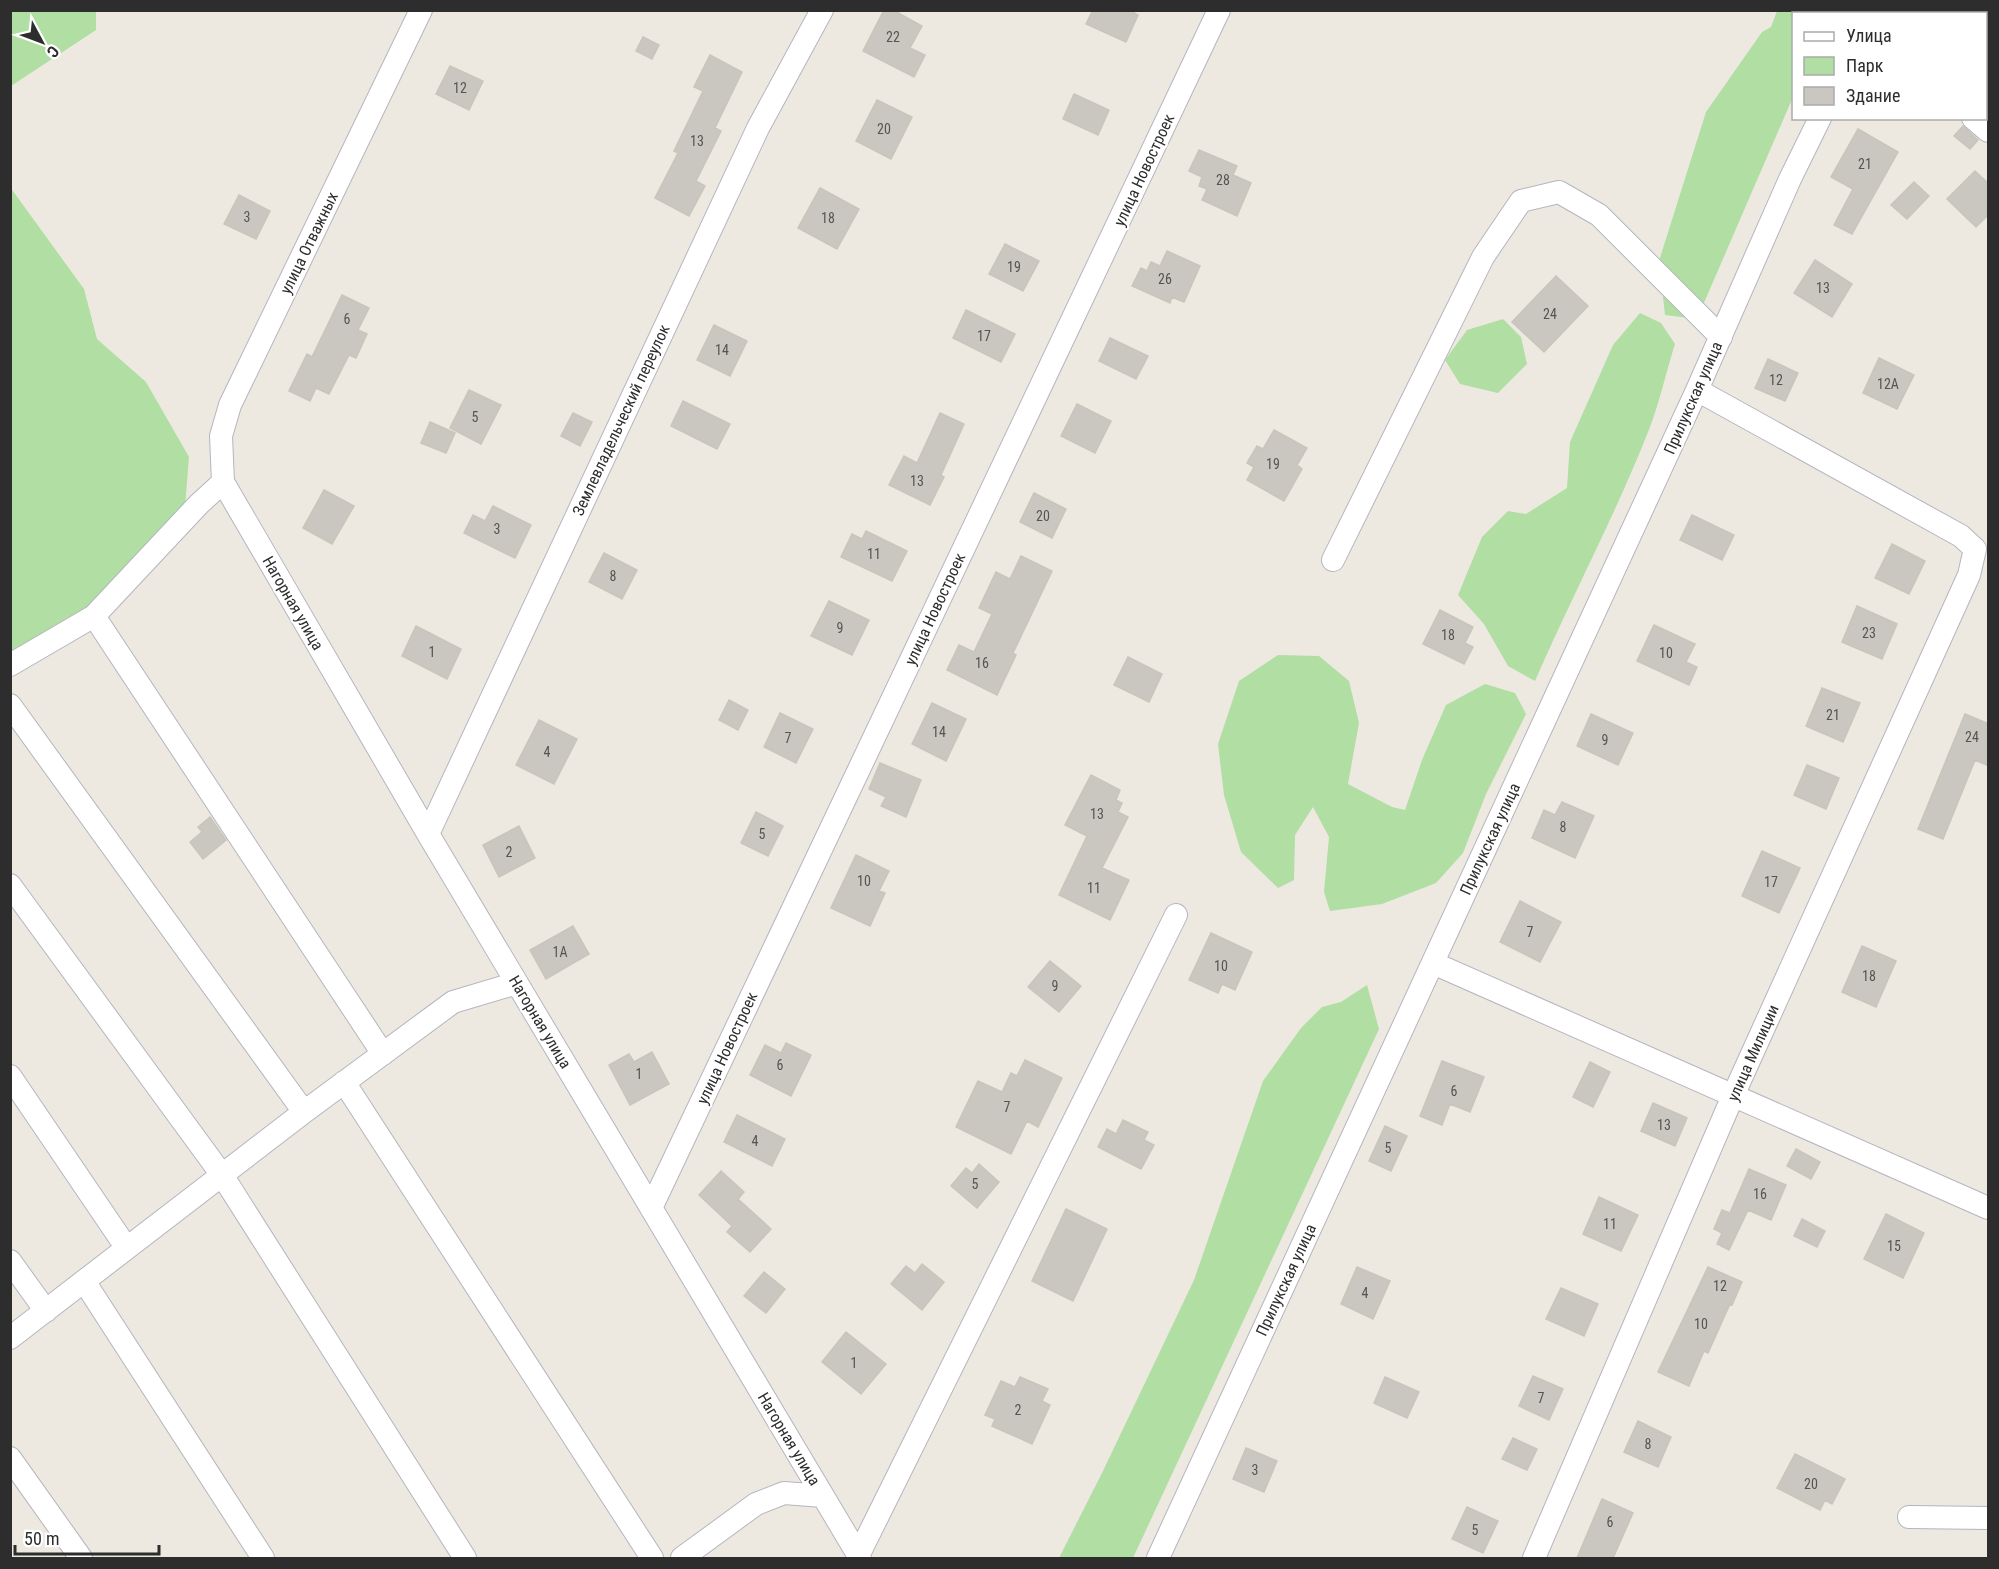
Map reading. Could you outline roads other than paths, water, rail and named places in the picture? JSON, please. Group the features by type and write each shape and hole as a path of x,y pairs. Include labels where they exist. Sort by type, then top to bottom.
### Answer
{"street":[{"name":"улица Отважных","path":"224,482 221,436 230,405 421,10"},
{"name":"Землевладельческий переулок","path":"428,834 758,128 822,10"},
{"name":"улица Новостроек","path":"651,1208 1219,10"},
{"name":"Прилукская улица","path":"1158,1558 1697,390 1790,179 1819,120"},
{"path":"1975,120 1989,131"},
{"path":"1333,560 1483,258 1521,201 1560,192 1599,215 1721,337"},
{"name":"улица Милиции","path":"1534,1558 1733,1096 1969,575 1974,549 1961,536 1697,390"},
{"path":"10,665 94,616 199,504 224,482"},
{"name":"Нагорная улица","path":"224,482 428,834 859,1557"},
{"path":"94,616 383,1054"},
{"path":"10,705 303,1112"},
{"path":"10,885 222,1175 465,1558"},
{"path":"859,1557 1176,915"},
{"path":"1432,963 1989,1208"},
{"path":"10,1338 303,1112 453,1002 517,984"},
{"path":"10,1076 126,1247"},
{"path":"344,1082 652,1558"},
{"path":"10,1260 46,1311"},
{"path":"84,1281 263,1558"},
{"path":"10,1458 81,1558"},
{"path":"682,1558 756,1504 784,1493 822,1496"},
{"path":"1910,1517 1989,1518"}]}
